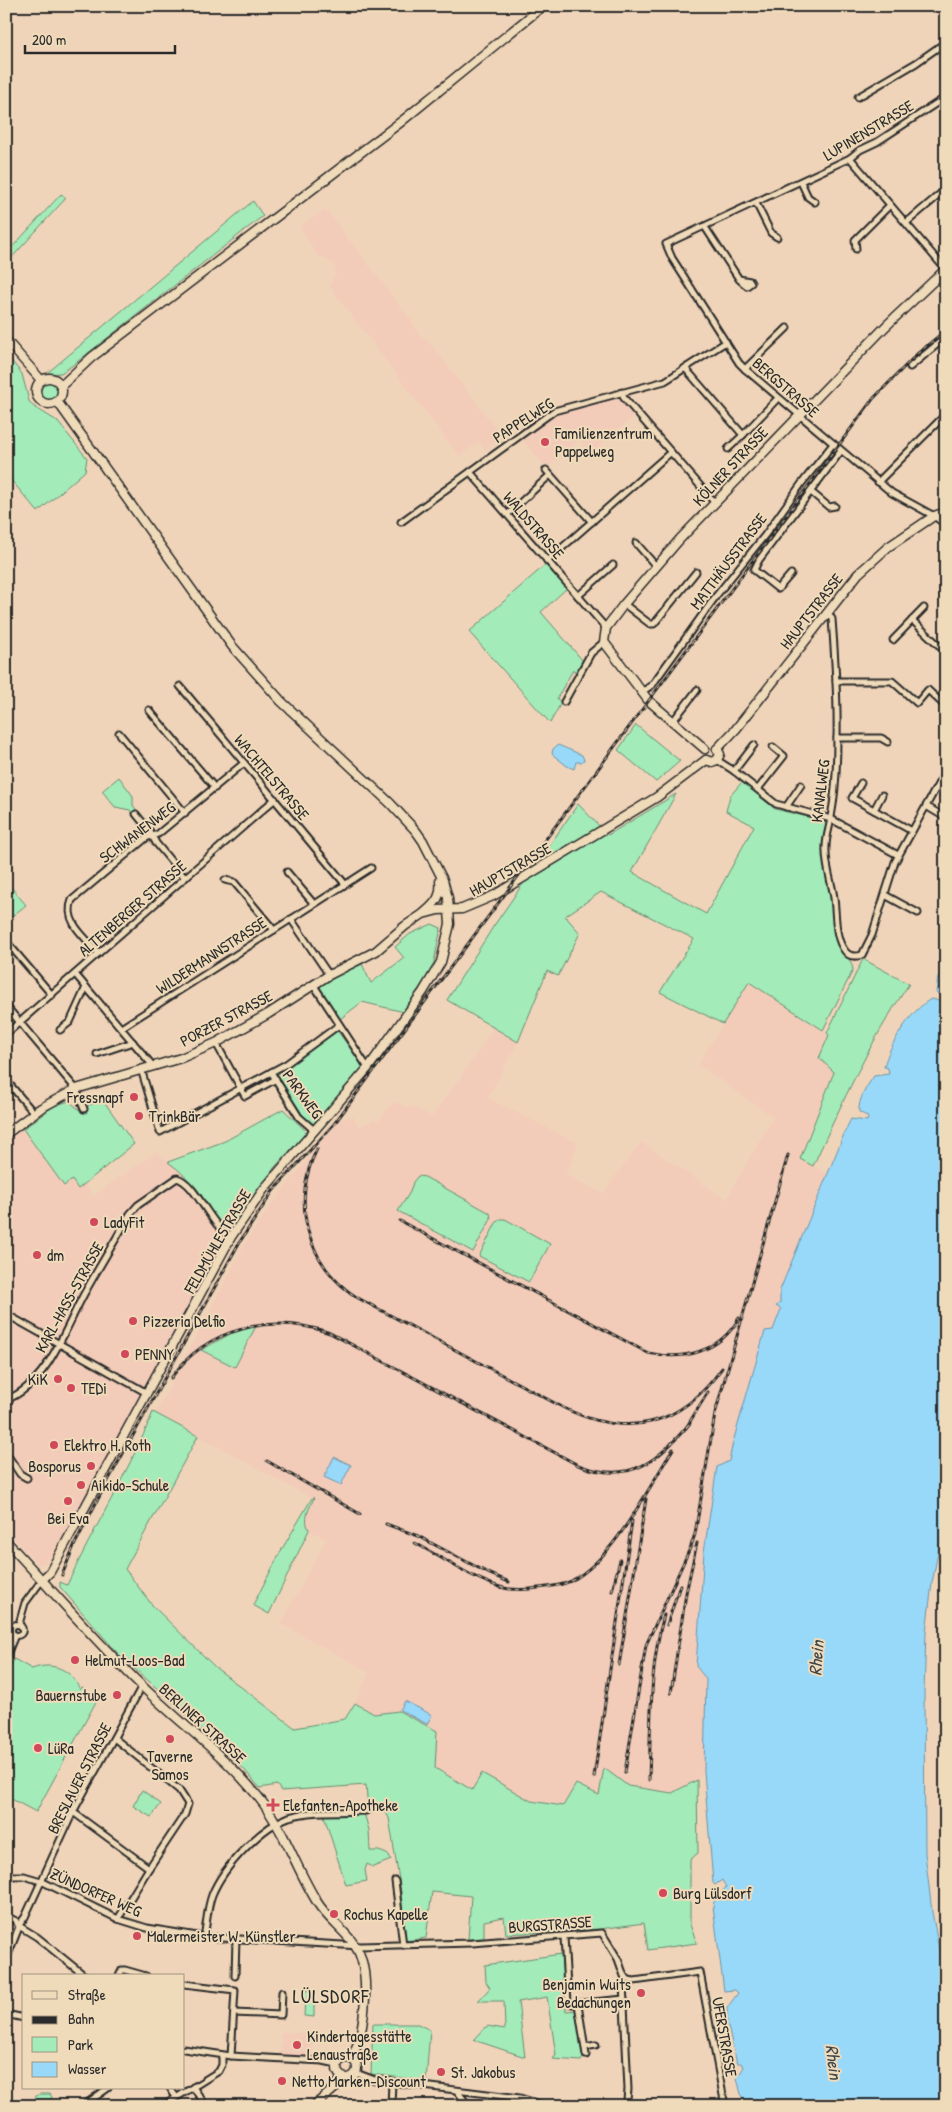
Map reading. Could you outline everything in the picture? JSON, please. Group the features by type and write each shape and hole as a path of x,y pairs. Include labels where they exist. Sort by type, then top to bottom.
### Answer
{"street":[{"path":"55,379 61,386 61,394 57,400 50,404 39,399 36,391 41,380 62,377 92,357 363,151 543,6"},
{"path":"858,97 916,63 946,42"},
{"name":"LUPINENSTRASSE","path":"686,236 850,158 946,97"},
{"path":"850,158 946,269"},
{"path":"801,182 808,197 815,202"},
{"path":"906,223 946,189"},
{"path":"756,203 770,233 777,237"},
{"path":"856,249 855,240 890,205"},
{"path":"705,226 739,279"},
{"name":"BERGSTRASSE","path":"686,236 666,244 726,342 745,369 892,493 934,516 946,525"},
{"name":"KÖLNER STRASSE","path":"604,642 606,628 655,565 886,326 946,269"},
{"path":"745,369 786,328"},
{"path":"910,367 946,337"},
{"path":"6,340 41,380"},
{"name":"PAPPELWEG","path":"401,522 554,410 665,381 726,342"},
{"path":"61,386 92,357"},
{"path":"685,368 743,434"},
{"path":"622,392 624,398 716,504"},
{"path":"728,449 778,398"},
{"name":"FELDMÜHLESTRASSE","path":"42,1580 48,1574 63,1548 231,1238 264,1189 368,1068 439,967 449,930 446,888 423,841 390,802 286,707 232,646 57,400"},
{"path":"878,482 946,414"},
{"name":"MATTHÄUSSTRASSE","path":"642,692 652,685 716,596 765,535 833,444"},
{"path":"791,574 778,589 754,570 778,534 841,451"},
{"path":"547,561 671,452"},
{"path":"546,470 592,522"},
{"name":"WALDSTRASSE","path":"470,472 606,628"},
{"path":"508,514 550,475"},
{"path":"811,492 829,507 836,506"},
{"name":"HAUPTSTRASSE","path":"717,749 736,729 858,574 872,560 934,516 946,512"},
{"path":"636,543 655,565"},
{"path":"578,596 613,565"},
{"path":"624,604 650,624 654,624 696,572"},
{"path":"893,640 924,608"},
{"name":"KANALWEG","path":"828,613 832,619 837,738 831,819 826,837 826,859 839,936 844,950 849,955 856,957 862,955 872,935 885,895"},
{"path":"912,620 946,652"},
{"path":"564,702 591,653 604,642 642,692 705,749"},
{"path":"836,681 892,681 917,703 928,690 946,707"},
{"name":"WACHTELSTRASSE","path":"180,686 345,884"},
{"path":"673,721 697,690"},
{"path":"149,710 215,788"},
{"path":"119,733 185,813"},
{"path":"837,738 881,738 888,742"},
{"path":"710,746 717,749 720,754 717,760 712,762 706,760 704,755 705,749 710,746"},
{"path":"734,770 754,746"},
{"path":"758,789 784,756 773,747"},
{"name":"HAUPTSTRASSE","path":"449,910 471,907 513,885 657,797 706,760"},
{"path":"717,760 734,770 776,804 831,819 898,855"},
{"name":"SCHWANENWEG","path":"99,953 70,918 71,902 75,896 146,838 158,834 185,813 244,763"},
{"path":"918,913 885,895 898,855 946,770"},
{"path":"860,783 852,798 912,831"},
{"path":"786,807 801,785"},
{"path":"874,810 882,795"},
{"name":"ALTENBERGER STRASSE","path":"6,1034 275,799"},
{"path":"926,806 946,818"},
{"path":"136,814 153,836 156,843 185,878"},
{"name":"WILDERMANNSTRASSE","path":"121,1028 371,868"},
{"path":"423,914 434,905 440,896 439,871"},
{"path":"287,872 314,904"},
{"path":"225,880 234,882 274,930"},
{"name":"PORZER STRASSE","path":"6,1134 34,1113 76,1089 181,1058 216,1043 268,1014 313,984 376,951 405,926 423,914 449,910"},
{"path":"291,919 329,975"},
{"path":"6,941 52,995"},
{"path":"75,974 153,1066"},
{"path":"313,984 338,1025 368,1068"},
{"path":"60,1030 70,1022 86,987"},
{"path":"6,1006 76,1089 84,1109"},
{"path":"141,1069 160,1132 295,1059 338,1025"},
{"path":"97,1054 133,1042"},
{"path":"216,1043 245,1096 276,1079"},
{"name":"PARKWEG","path":"271,1072 300,1117 314,1131"},
{"path":"6,1080 34,1113"},
{"name":"KARL-HASS-STRASSE","path":"6,1400 21,1393 34,1382 59,1343 130,1214 138,1205 177,1178 186,1183 222,1232 231,1238"},
{"path":"6,1314 147,1394"},
{"path":"6,1453 20,1474 27,1478"},
{"name":"BERLINER STRASSE","path":"6,1541 142,1686 234,1768 277,1822 318,1905 355,1946"},
{"path":"18,1624 25,1603 42,1580"},
{"path":"6,1657 12,1626 18,1624"},
{"path":"11,1632 22,1632 22,1628 18,1624"},
{"name":"BRESLAUER STRASSE","path":"6,1960 19,1925 25,1917 73,1812 142,1686"},
{"path":"114,1738 179,1790 188,1804 185,1814 118,1919"},
{"path":"204,1937 212,1895 223,1876 242,1852 277,1822 290,1817 309,1814 366,1811"},
{"path":"73,1812 149,1868"},
{"name":"ZÜNDORFER WEG","path":"6,1876 24,1876 41,1882 118,1919 147,1928 204,1937 355,1946"},
{"path":"395,1881 403,1945"},
{"path":"6,1916 44,1942 83,1974"},
{"name":"BURGSTRASSE","path":"355,1946 472,1943 517,1938 564,1937 602,1933 618,1959 626,1978"},
{"path":"564,1937 566,2000 570,2004 578,2004 624,1999"},
{"path":"235,1976 236,1938"},
{"path":"351,2058 357,2046 362,2025 365,1987 364,1967 355,1946"},
{"path":"120,1974 122,1970 125,1970 139,1974"},
{"name":"UFERSTRASSE","path":"626,1978 634,1980 700,1972 725,2106"},
{"path":"625,2106 628,2094 623,1983 626,1978"},
{"path":"185,1984 234,1990 231,2056"},
{"path":"234,2013 281,2016 282,1992"},
{"path":"578,2004 586,2055"},
{"path":"6,2014 22,2018"},
{"path":"585,2047 596,2045"},
{"path":"185,2049 231,2056 323,2061 337,2064 345,2058 351,2058 357,2064 356,2073 349,2078 342,2077 338,2073 337,2064"},
{"path":"163,2106 219,2071 222,2065 222,2055"},
{"path":"356,2073 392,2082 520,2098 546,2106"},
{"path":"314,2106 336,2087 342,2077"},
{"path":"391,2106 392,2082"},
{"path":"193,2087 206,2106"},
{"path":"82,2106 105,2090"},
{"path":"171,2090 176,2097"},
{"path":"457,2091 469,2106"}],"shaded area":[{"path":"324,210 328,212 414,324 420,337 427,339 503,437 485,450 479,442 459,456 329,286 335,275 334,264 316,254 301,229 301,225"},
{"path":"618,395 636,415 591,454 579,440 547,468 520,438 555,412"},
{"path":"749,982 829,1035 835,1072 800,1159 827,1173 780,1290 781,1309 773,1330 765,1332 704,1552 696,1666 706,1679 704,1771 697,1780 672,1793 628,1786 563,1806 531,1801 482,1773 472,1790 434,1768 399,1711 374,1714 355,1703 369,1672 281,1624 326,1539 309,1530 306,1524 307,1514 313,1499 156,1413 247,1239 271,1205 339,1120 353,1116 359,1126 374,1119 378,1121 394,1101 409,1109 410,1105 432,1116 493,1028 518,1042 488,1098 578,1143 566,1175 603,1193 641,1142 726,1199 773,1117 698,1065","holes":["406,1701 432,1715 427,1724"]},
{"path":"22,1129 63,1185 72,1180 78,1189 85,1184 93,1196 156,1152 180,1170 198,1191 222,1227 228,1229 148,1383 54,1553 45,1563 39,1565 6,1531 6,1141"},
{"name":"Kindertagesstätte Lenaustraße","path":"281,2032 314,2033 312,2057 280,2056"}],"green space":[{"path":"61,194 66,198 6,264 6,254"},
{"path":"253,201 263,216 73,365 61,373 46,374"},
{"path":"6,354 22,374 29,401 33,406 57,421 87,458 85,471 38,512 6,474"},
{"path":"49,381 56,384 59,391 56,398 49,401 42,398 39,391 42,384"},
{"path":"545,565 567,588 541,612 583,661 578,672 573,670 557,698 561,703 550,723 469,632"},
{"path":"636,725 680,761 656,782 618,750"},
{"path":"119,777 133,796 133,805 137,811 133,814 130,810 115,807 102,791"},
{"path":"742,782 775,809 828,822 824,842 826,869 838,937 853,970 823,1030 749,982 723,1024 660,992 694,939 601,892 565,916 580,933 558,976 547,971 518,1042 447,1000 493,927 578,804 608,835 676,794 632,872 706,914 754,826 726,811 730,796"},
{"path":"6,881 26,905 6,921"},
{"path":"432,924 441,928 433,967 404,1012 362,1002 340,1019 319,986 362,964 371,983 404,958 395,947 410,934"},
{"path":"863,959 909,984 869,1050 813,1166 800,1159 834,1072 819,1058 829,1035 827,1033"},
{"path":"336,1029 364,1067 313,1124 304,1118 277,1075"},
{"path":"103,1100 134,1144 78,1189 72,1180 64,1186 23,1129 54,1106 69,1101 82,1112 89,1105"},
{"path":"283,1109 307,1132 274,1168 233,1228 222,1227 191,1184 177,1168 168,1162 225,1141"},
{"path":"418,1176 425,1177 490,1213 491,1219 473,1252 398,1211"},
{"path":"500,1219 505,1219 550,1244 529,1282 479,1256 496,1223"},
{"path":"256,1326 235,1367 201,1350 230,1334"},
{"path":"153,1412 198,1436 125,1569 152,1605 216,1668 295,1728 345,1719 355,1703 374,1714 399,1711 437,1731 435,1768 472,1790 482,1773 531,1801 563,1806 576,1784 599,1795 604,1768 628,1786 672,1793 697,1780 698,1853 690,1860 690,1925 697,1943 648,1950 644,1923 600,1929 506,1934 504,1917 484,1921 484,1938 468,1939 471,1896 432,1892 426,1938 405,1941 401,1892 389,1818 384,1809 368,1809 366,1785 281,1791 277,1785 260,1788 242,1767 121,1657 60,1587 60,1582 67,1585 144,1434"},
{"path":"312,1498 314,1498 307,1518 309,1530 269,1614 253,1605 282,1549"},
{"name":"LüRa","path":"14,1659 32,1669 47,1666 61,1669 72,1677 80,1690 82,1687 97,1700 36,1812 6,1796 6,1675"},
{"path":"142,1790 161,1804 151,1817 133,1806"},
{"path":"323,1813 364,1813 369,1830 370,1851 379,1851 389,1855 391,1860 373,1867 367,1864 365,1870 367,1881 346,1885"},
{"path":"561,1954 566,2011 578,2010 584,2056 581,2061 553,2059 556,2055 547,1997 518,2002 525,2057 474,2040 487,2026 505,2029 504,2001 478,2001 490,1988 486,1982 485,1965"},
{"path":"310,1989 314,1994 314,2017 304,2016 305,1999 302,1993"},
{"path":"373,2024 418,2024 430,2030 426,2081 371,2074"},
{"path":"50,2094 52,2097 47,2106 31,2106 36,2096"}],"water":[{"path":"558,745 582,755 584,760 576,762 574,769 567,766 552,754 553,749"},
{"name":"Rhein","path":"946,965 946,1512 932,1583 926,1632 924,1694 925,1853 932,1912 946,1987 946,2106 744,2106 737,2078 744,2067 741,2063 737,2063 727,2023 727,2008 738,1993 735,1990 724,1991 713,1906 726,1887 722,1880 715,1885 713,1883 704,1771 706,1679 696,1666 704,1552 717,1467 729,1461 765,1331 773,1330 781,1309 776,1306 780,1303 780,1290 847,1127 851,1119 867,1121 867,1116 859,1112 860,1102 864,1093 874,1076 889,1074 888,1068 884,1067 887,1058 902,1029 916,1011 931,999 940,1001 941,996 936,992 938,977"},
{"path":"334,1457 351,1465 341,1485 324,1477"},
{"path":"405,1701 432,1715 427,1724 400,1710"}],"railway":[{"path":"62,1575 74,1546 98,1499 239,1243 273,1191 334,1124 873,399 917,354 946,330"},
{"path":"317,1149 309,1169 305,1190 305,1211 308,1231 315,1251 326,1269 340,1285 358,1298 564,1408 587,1418 610,1423 631,1425 651,1422 670,1415 689,1404 706,1388 722,1368"},
{"path":"625,1772 646,1645 695,1534 715,1414 788,1155"},
{"path":"400,1221 648,1353 675,1356 700,1351 722,1339 739,1318"},
{"path":"171,1378 186,1361 203,1347 222,1336 242,1329 286,1324 330,1333 578,1465 596,1471 628,1471 641,1466 654,1459 666,1449 690,1423"},
{"path":"686,1428 708,1392"},
{"path":"415,1543 468,1573 505,1588 514,1590 528,1589 567,1583 587,1571 615,1540 641,1503 673,1449"},
{"path":"267,1461 360,1514"},
{"path":"619,1665 646,1499"},
{"path":"594,1777 632,1521"},
{"path":"386,1524 418,1536 509,1582"},
{"path":"671,1693 686,1593 697,1543"},
{"path":"612,1591 620,1560"},
{"path":"667,1625 680,1585"},
{"path":"649,1780 653,1676 664,1615"}],"place":[{"name":"Familienzentrum Pappelweg","path":"545,442"},
{"name":"Fressnapf","path":"134,1097"},
{"name":"TrinkBär","path":"139,1116"},
{"name":"LadyFit","path":"94,1222"},
{"name":"dm","path":"37,1255"},
{"name":"Pizzeria Delfio","path":"133,1321"},
{"name":"PENNY","path":"125,1354"},
{"name":"KiK","path":"58,1379"},
{"name":"TEDi","path":"71,1388"},
{"name":"Elektro H. Roth","path":"54,1445"},
{"name":"Bosporus","path":"91,1466"},
{"name":"Aikido-Schule","path":"81,1485"},
{"name":"Bei Eva","path":"68,1501"},
{"name":"Helmut-Loos-Bad","path":"75,1660"},
{"name":"Bauernstube","path":"117,1695"},
{"name":"Taverne Samos","path":"170,1739"},
{"name":"LüRa","path":"38,1748"},
{"name":"Elefanten-Apotheke","path":"273,1805"},
{"name":"Burg Lülsdorf","path":"663,1893"},
{"name":"Rochus Kapelle","path":"334,1914"},
{"name":"Malermeister W. Künstler","path":"137,1936"},
{"name":"Benjamin Wuits Bedachungen","path":"641,1993"},
{"name":"Kindertagesstätte Lenaustraße","path":"297,2045"},
{"name":"St. Jakobus","path":"441,2072"},
{"name":"Netto Marken-Discount","path":"282,2081"}],"district":[{"name":"LÜLSDORF","path":"331,1996"}]}
